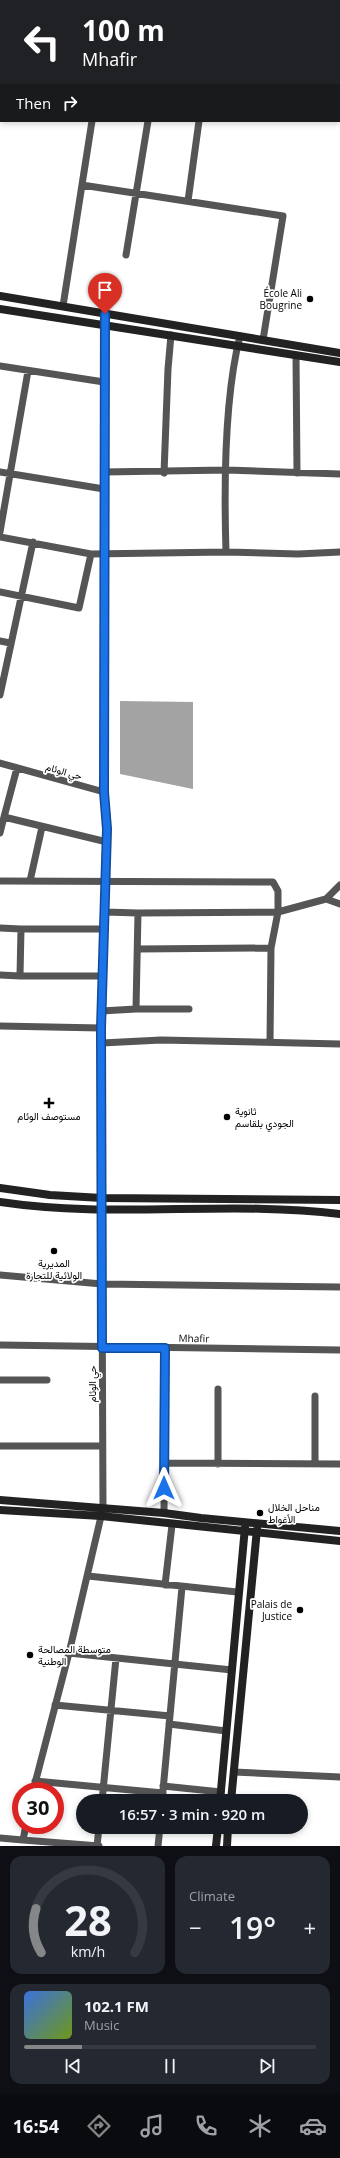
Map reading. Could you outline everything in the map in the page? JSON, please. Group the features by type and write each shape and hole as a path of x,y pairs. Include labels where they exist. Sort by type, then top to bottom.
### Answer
{"street":[{"path":"63,306 92,122"},
{"path":"126,255 148,122"},
{"path":"188,201 199,122"},
{"path":"82,185 283,216 263,340"},
{"path":"0,296 340,353"},
{"path":"0,309 340,362"},
{"path":"104,792 105,314"},
{"path":"164,473 168,369 172,335"},
{"path":"226,552 228,423 240,336"},
{"path":"296,355 297,473"},
{"path":"0,366 104,382"},
{"path":"0,532 28,371"},
{"path":"104,472 164,473 227,470 340,474"},
{"path":"0,472 104,488"},
{"path":"0,536 91,554 226,552 298,554 340,552"},
{"path":"0,695 20,596 33,542"},
{"path":"0,592 79,608 91,554"},
{"path":"0,641 10,643"},
{"name":"حي الوئام","path":"0,763 104,792 107,815 105,929 101,1012 102,1512 69,1653 35,1781"},
{"path":"0,833 17,768"},
{"path":"4,817 107,842"},
{"path":"30,881 42,827"},
{"path":"0,881 106,883 273,882 278,891 278,912 271,948 270,1042"},
{"path":"105,912 278,912 326,899 340,885"},
{"path":"326,899 340,904"},
{"path":"136,1009 138,913"},
{"path":"0,928 105,929"},
{"path":"20,976 21,928"},
{"path":"138,949 271,948"},
{"path":"0,975 103,976"},
{"path":"101,1012 136,1009 189,1009"},
{"path":"0,1026 101,1028"},
{"path":"102,1043 161,1040 340,1044"},
{"path":"0,1188 50,1195 102,1198 340,1200"},
{"path":"0,1202 64,1210 186,1209 340,1214"},
{"path":"0,1275 102,1284 340,1287"},
{"name":"Mhafir","path":"0,1345 102,1348 340,1350"},
{"path":"164,1513 165,1348"},
{"path":"0,1380 47,1380"},
{"path":"218,1389 218,1464"},
{"path":"315,1396 315,1464"},
{"path":"0,1446 102,1446"},
{"path":"164,1463 340,1464"},
{"path":"0,1500 102,1512 172,1525 340,1541"},
{"path":"0,1510 164,1513 340,1531"},
{"path":"35,1781 103,1789 221,1792 245,1522"},
{"path":"232,1794 258,1523"},
{"path":"165,1585 172,1525"},
{"path":"88,1576 238,1592"},
{"path":"163,1794 176,1664 182,1586"},
{"path":"69,1653 232,1670"},
{"path":"103,1794 116,1658"},
{"path":"55,1705 111,1712 170,1716"},
{"path":"169,1724 226,1731"},
{"path":"234,1772 340,1777"},
{"path":"23,1840 24,1834"},
{"path":"0,1838 98,1846 99,1834"},
{"path":"158,1846 159,1834"},
{"path":"216,1846 217,1834"},
{"path":"227,1846 228,1834"}],"shaded area":[{"path":"120,701 193,702 193,789 120,774"}],"place":[{"name":"École Ali Bougrine","path":"310,299"},
{"name":"مستوصف الوئام","path":"49,1103"},
{"name":"ثانوية الجودي بلقاسم","path":"227,1117"},
{"name":"المديرية الولائية للتجارة","path":"54,1251"},
{"name":"مناحل الخلال الأغواط","path":"260,1513"},
{"name":"Palais de Justice","path":"300,1610"},
{"name":"متوسطة المصالحة الوطنية","path":"30,1655"}],"route":[{"path":"105,314 104,792 107,829 101,1028 102,1348 165,1348 164,1488"}]}
